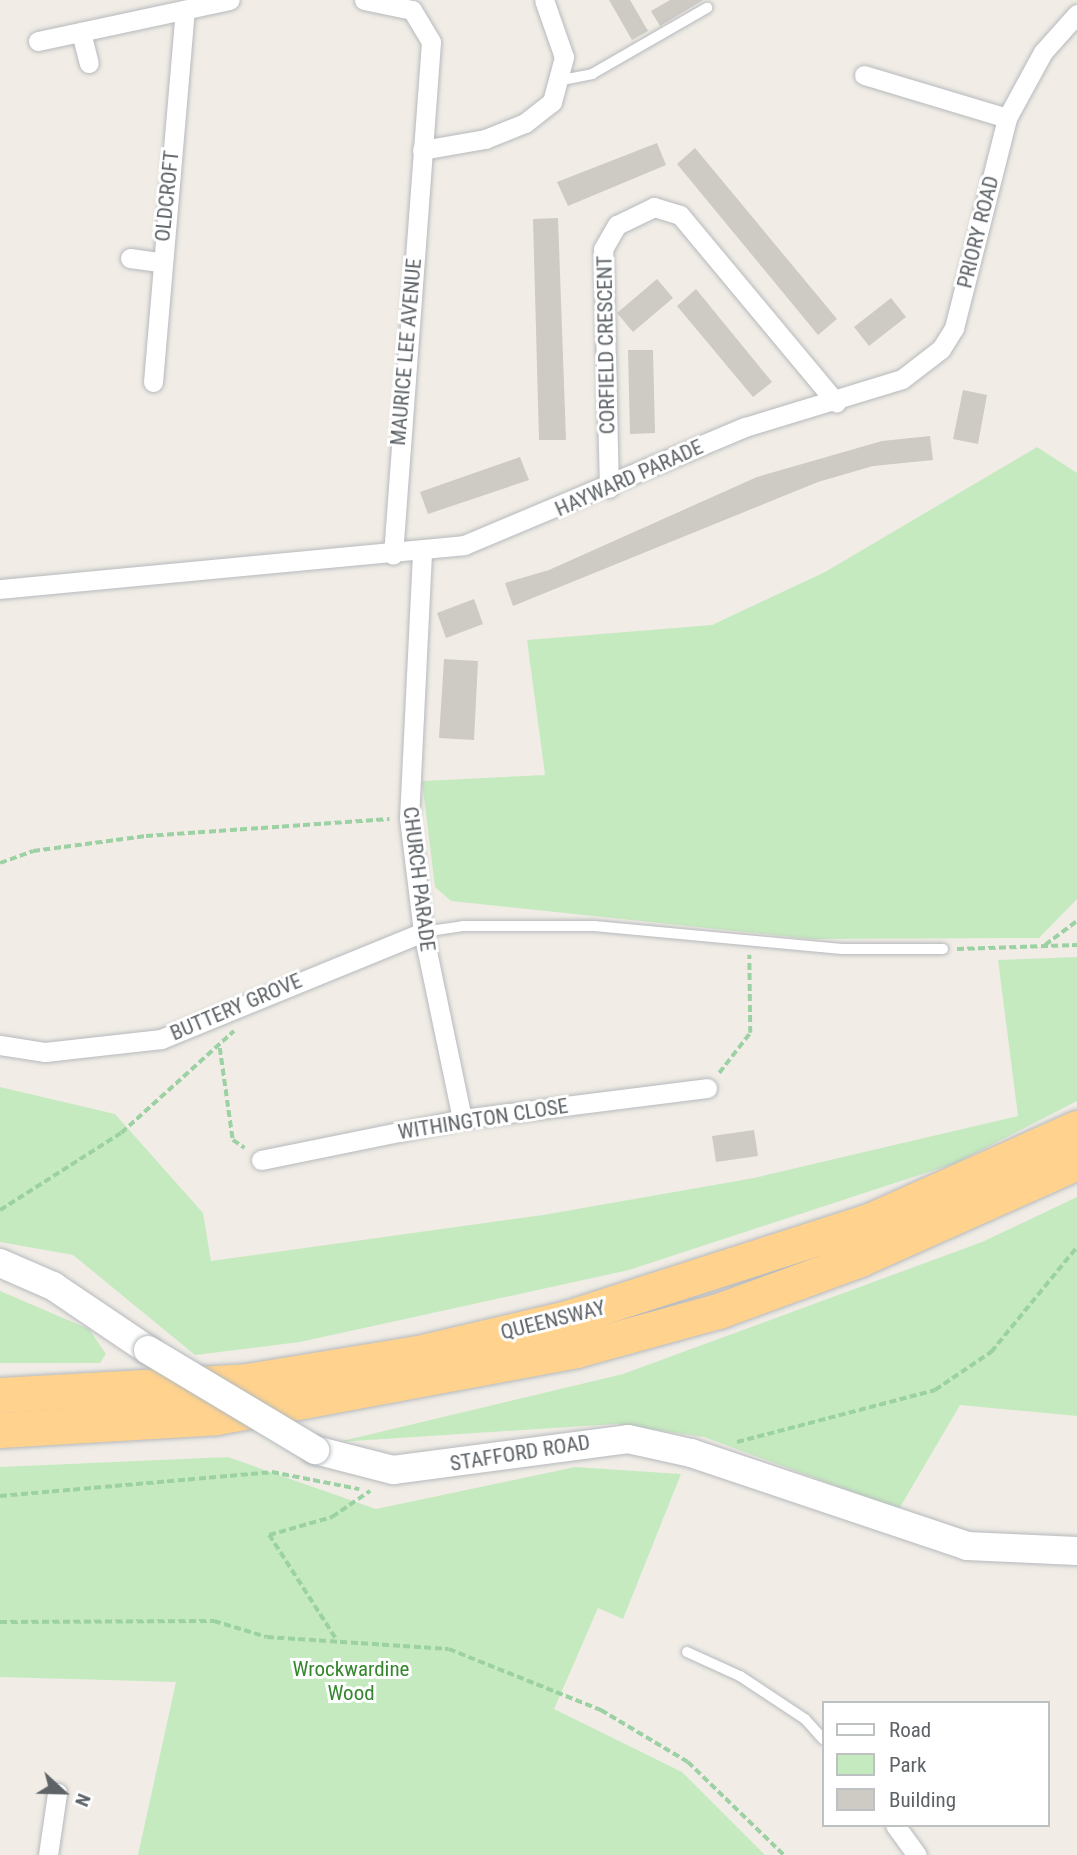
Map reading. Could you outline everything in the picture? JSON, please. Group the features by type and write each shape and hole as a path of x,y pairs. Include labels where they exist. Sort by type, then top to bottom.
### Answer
{"highway":[{"name":"QUEENSWAY","path":"0,1395 247,1381 418,1353 567,1318 869,1221 1077,1128"},
{"name":"QUEENSWAY","path":"0,1430 216,1417 576,1350 721,1310 847,1264 1077,1162"}],"street":[{"path":"38,41 230,0"},
{"path":"364,0 412,10 425,24 431,42 422,150 485,139 525,123 552,102 562,80 558,27 544,0"},
{"name":"OLDCROFT","path":"153,382 160,262 185,10"},
{"name":"PRIORY ROAD","path":"835,402 902,379 941,349 954,328 1007,118 1043,52 1077,14"},
{"path":"81,32 89,63"},
{"path":"864,75 1007,118"},
{"name":"MAURICE LEE AVENUE","path":"393,555 422,150"},
{"name":"CORFIELD CRESCENT","path":"609,488 603,249 617,225 654,207 680,215 835,402"},
{"path":"130,258 160,262"},
{"name":"HAYWARD PARADE","path":"393,555 422,553 505,532 745,428 835,402"},
{"name":"CHURCH PARADE","path":"422,553 409,818 423,932 462,1119"},
{"path":"0,589 393,555"},
{"name":"BUTTERY GROVE","path":"0,1045 46,1052 161,1039 423,932"},
{"name":"WITHINGTON CLOSE","path":"261,1160 462,1119 707,1088"},
{"name":"STAFFORD ROAD","path":"0,1262 53,1286 148,1350 315,1450 393,1470 598,1439 691,1453 967,1546 1077,1551"},
{"path":"48,1855 57,1793"},
{"path":"896,1827 917,1855"}],"lane":[{"path":"562,80 592,74 707,8"},
{"path":"423,932 463,926 594,926 748,942 943,949"},
{"path":"687,1652 740,1676 805,1719 822,1738"}],"path":[{"path":"0,863 33,851 146,836 409,818"},
{"path":"1044,946 1077,921"},
{"path":"707,1088 750,1033 748,942"},
{"path":"943,949 1077,945"},
{"path":"0,1210 121,1133 220,1048 237,1029"},
{"path":"220,1048 233,1140 261,1160"},
{"path":"691,1453 935,1390 991,1352 1077,1247"},
{"path":"335,1638 269,1535 332,1517 370,1491 393,1470"},
{"path":"0,1496 272,1472 370,1491"},
{"path":"0,1622 214,1621 267,1637 335,1638 449,1649 601,1710 688,1762 784,1855"}],"green space":[{"path":"1037,447 1077,473 1077,899 1039,938 812,939 451,901 435,887 422,781 545,775 527,640 712,625 825,572"},
{"path":"1077,957 1077,1101 956,1163 629,1270 300,1342 195,1355 73,1255 0,1242 0,1087 115,1114 203,1213 211,1261 543,1215 754,1178 1018,1116 998,960"},
{"path":"1077,1197 1077,1416 960,1405 899,1509 704,1437 616,1424 338,1442 623,1374 982,1242"},
{"path":"0,1291 89,1329 106,1354 100,1363 0,1363"},
{"name":"Wrockwardine Wood","path":"228,1457 376,1509 575,1467 681,1474 623,1619 598,1608 554,1709 682,1772 765,1855 138,1855 176,1682 0,1677 0,1467"}],"building":[{"path":"609,0 630,0 648,31 632,40"},
{"path":"670,0 703,0 660,26 651,11"},
{"path":"657,143 666,165 568,206 557,182"},
{"path":"695,148 837,319 818,335 677,164"},
{"path":"558,218 566,440 539,440 533,219"},
{"path":"657,279 673,298 633,332 617,313"},
{"path":"696,289 772,382 753,397 677,306"},
{"path":"891,298 906,317 869,346 854,327"},
{"path":"628,350 653,350 655,433 630,434"},
{"path":"963,390 987,395 978,444 953,439"},
{"path":"930,436 933,460 873,466 818,482 513,606 505,583 549,570 757,477 882,441"},
{"path":"520,457 529,480 428,514 420,492"},
{"path":"474,599 483,624 446,638 437,613"},
{"path":"444,659 478,661 474,740 439,738"},
{"path":"754,1130 758,1156 716,1162 712,1136"}]}
